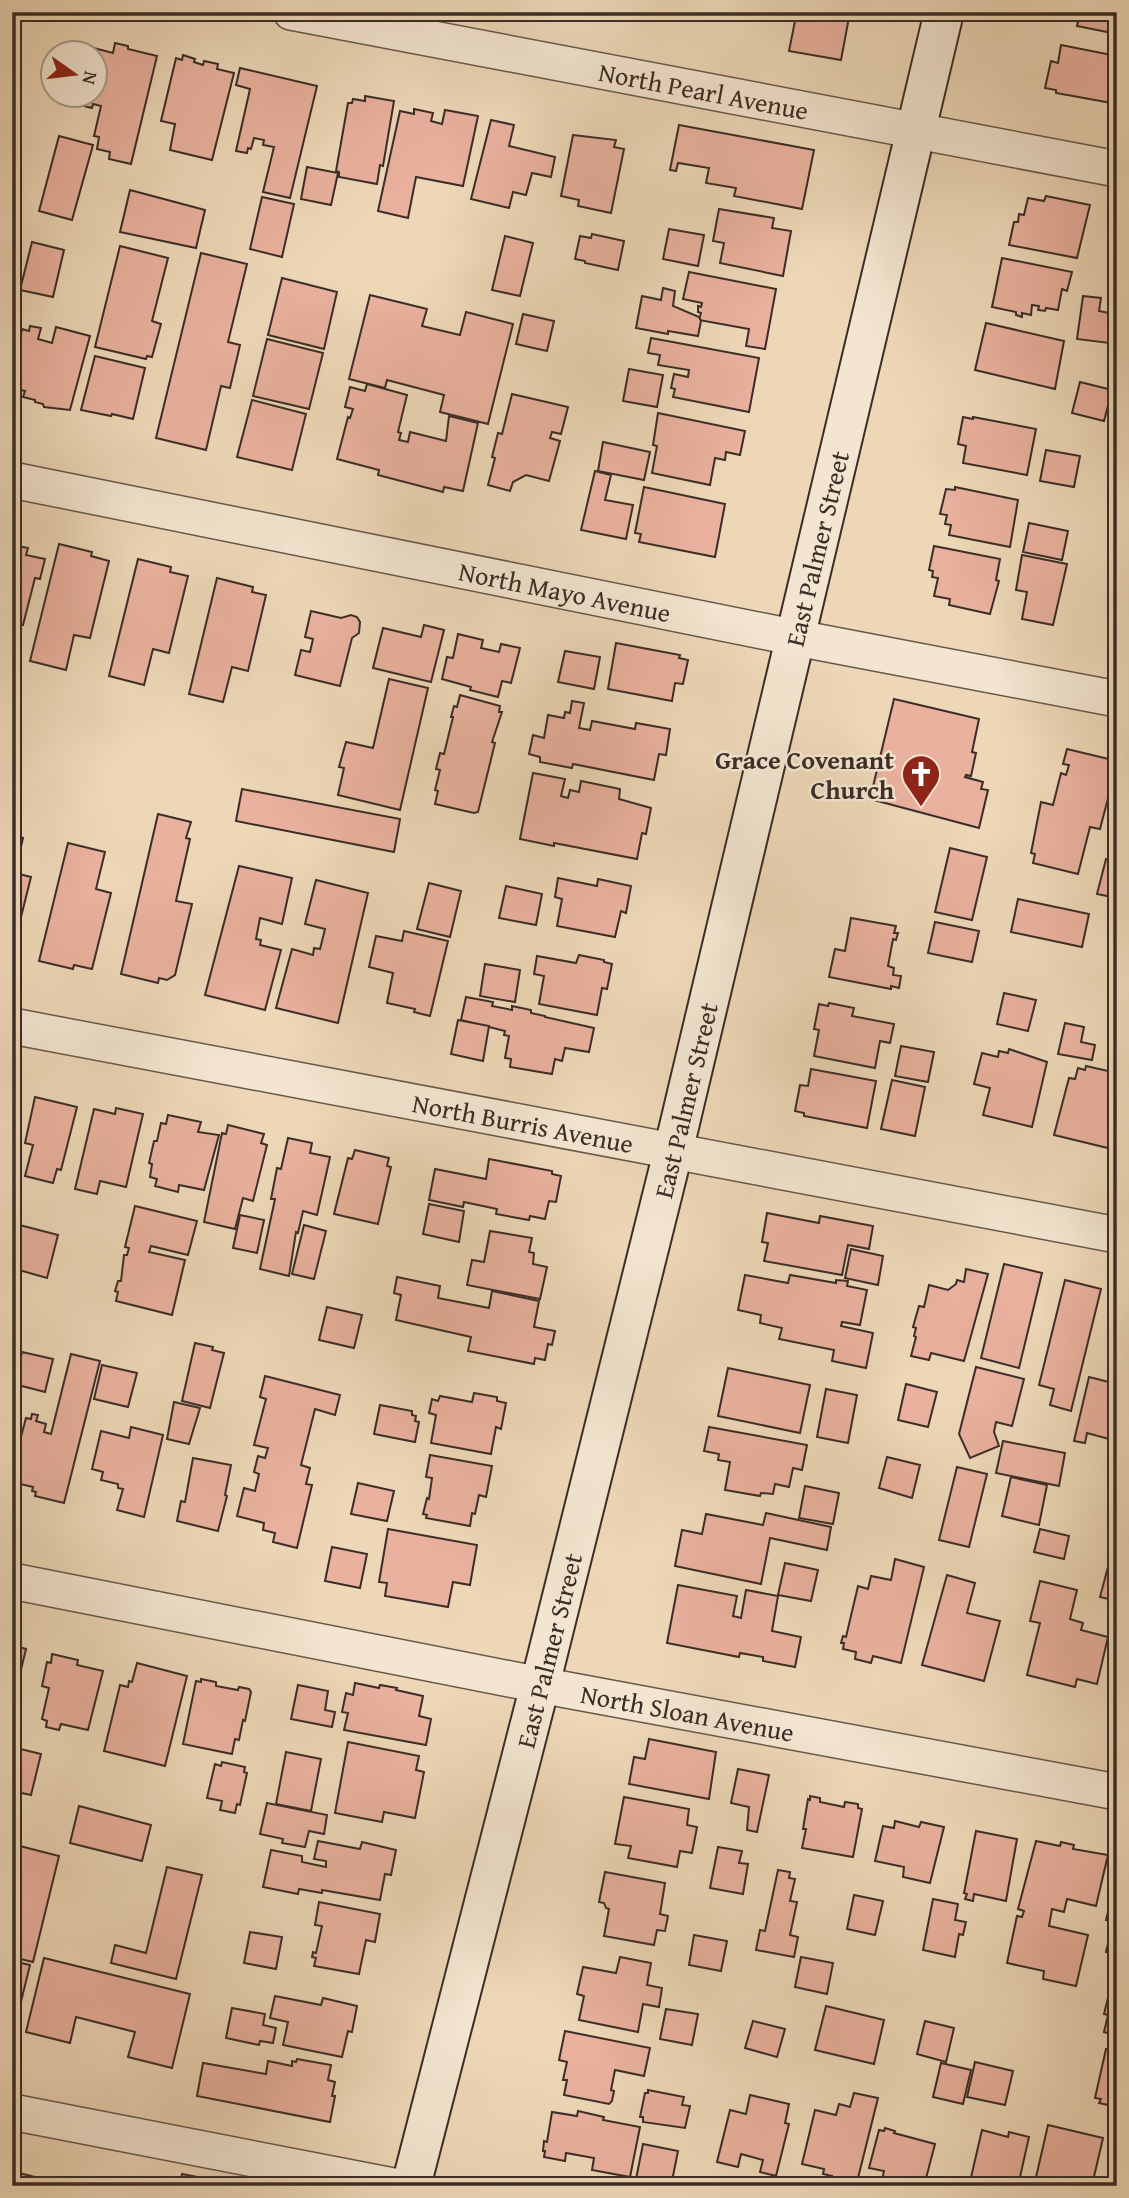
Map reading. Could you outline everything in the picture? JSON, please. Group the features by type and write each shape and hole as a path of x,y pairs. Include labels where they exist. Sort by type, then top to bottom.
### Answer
{"main road":[{"name":"East Palmer Street","path":"411,2186 673,1152 944,12"}],"street":[{"name":"North Pearl Avenue","path":"292,12 1117,169"},
{"name":"North Mayo Avenue","path":"12,480 797,638 1117,699"},
{"name":"North Burris Avenue","path":"12,1026 1117,1235"},
{"name":"North Sloan Avenue","path":"12,1581 540,1685 1117,1792"},
{"path":"12,2112 393,2186"}],"building":[{"path":"716,12 751,12 750,18"},
{"path":"756,12 850,12 841,60 789,51 795,21"},
{"path":"1078,12 1117,12 1117,34 1077,26"},
{"path":"115,43 157,56 131,164 109,159 110,152 97,149 99,137 94,136 101,108 108,108 108,52 113,53"},
{"path":"1061,45 1117,56 1117,104 1056,93 1056,90 1045,88 1051,61 1058,63"},
{"path":"183,55 203,65 204,61 218,64 217,69 234,73 212,160 170,150 175,124 161,121 176,58 182,60"},
{"path":"240,68 317,86 290,198 263,192 274,147 263,145 264,140 254,138 247,153 236,151 250,89 236,85"},
{"path":"365,96 394,101 383,166 380,165 377,184 339,177 339,172 336,171 348,103 352,103 353,99 365,101"},
{"path":"414,109 433,113 431,121 442,124 445,110 478,116 463,186 416,177 408,218 378,211 400,111 414,114"},
{"path":"491,120 514,125 509,146 555,157 551,177 532,173 526,195 513,192 509,208 471,199"},
{"path":"679,125 814,150 802,209 734,196 736,188 706,183 709,168 678,163 676,171 670,170"},
{"path":"573,135 616,140 614,147 624,149 611,213 578,206 579,200 561,196"},
{"path":"59,136 93,145 72,220 39,211"},
{"path":"307,167 338,173 331,205 301,199"},
{"path":"130,190 205,210 196,248 120,232"},
{"path":"1046,196 1090,205 1077,258 1009,245 1014,222 1018,222 1019,214 1024,215 1028,198 1044,201"},
{"path":"262,197 294,204 282,257 250,249"},
{"path":"719,209 774,218 772,228 791,231 783,276 720,263 724,243 713,241"},
{"path":"669,229 704,235 698,266 663,259"},
{"path":"592,234 624,241 618,270 575,259 580,236 591,238"},
{"path":"505,236 533,243 520,296 492,290"},
{"path":"32,242 64,250 53,297 20,290"},
{"path":"120,246 168,258 152,321 161,324 152,357 147,356 146,359 95,347"},
{"path":"201,253 247,264 228,342 240,345 230,388 221,386 206,450 156,438"},
{"path":"1002,258 1072,272 1067,291 1062,289 1058,310 1038,310 1039,306 1032,305 1031,315 1022,313 1022,317 1016,315 1016,312 992,307"},
{"path":"689,272 776,289 765,349 746,346 749,329 699,320 701,313 698,312 698,306 701,307 702,303 683,299"},
{"path":"282,278 337,292 324,349 268,335"},
{"path":"663,288 675,291 673,306 699,317 701,321 698,336 636,328 642,296 661,300"},
{"path":"370,295 427,309 422,326 460,335 466,312 513,324 488,424 440,412 444,395 387,380 385,388 349,379"},
{"path":"1083,296 1101,298 1099,311 1114,314 1109,343 1077,339"},
{"path":"523,314 554,321 547,351 516,344"},
{"path":"986,323 1064,341 1055,389 975,370"},
{"path":"30,326 41,328 38,339 52,343 56,327 90,336 70,410 44,407 35,400 23,397 25,391 12,388 22,329 29,331"},
{"path":"651,338 759,358 749,412 673,397 675,389 671,388 674,374 688,377 689,370 658,365 660,355 648,353"},
{"path":"267,339 323,353 309,409 253,396"},
{"path":"95,356 145,368 133,419 81,410"},
{"path":"629,369 663,375 657,407 623,401"},
{"path":"1080,382 1112,390 1104,421 1072,413"},
{"path":"367,384 407,395 398,432 401,433 399,440 408,442 410,432 446,441 449,416 478,423 463,491 444,487 443,492 378,475 379,470 337,459 348,417 350,418 353,409 345,407 350,387 365,391"},
{"path":"512,394 568,407 561,434 552,432 550,438 560,441 549,481 526,475 513,482 510,491 488,485 498,433 502,434"},
{"path":"252,400 306,414 292,470 237,457"},
{"path":"658,413 745,431 740,455 726,452 725,460 715,458 710,485 652,473 657,446 653,445"},
{"path":"963,417 1036,429 1027,475 963,463 966,446 958,444"},
{"path":"603,442 650,452 644,480 598,471"},
{"path":"1046,450 1080,456 1074,487 1040,481"},
{"path":"595,471 611,475 605,500 633,505 626,539 581,530"},
{"path":"644,487 725,504 715,557 639,542 641,534 635,533"},
{"path":"955,487 1018,500 1010,547 949,535 951,525 945,524 947,515 940,514 946,489 955,490"},
{"path":"1117,498 1117,528 1110,527"},
{"path":"1029,523 1068,531 1062,560 1023,552"},
{"path":"59,544 92,552 91,556 109,561 90,638 74,635 66,670 30,661"},
{"path":"12,545 28,548 26,555 45,559 40,579 35,578 23,625 12,623"},
{"path":"934,546 1000,559 996,580 999,581 990,614 949,605 950,599 934,596 938,578 932,577 933,571 929,570"},
{"path":"1022,555 1067,564 1053,625 1022,619 1027,592 1016,590"},
{"path":"138,559 171,567 170,572 188,576 169,653 153,649 144,685 109,676"},
{"path":"217,578 253,587 252,592 266,595 248,671 232,667 223,702 189,694"},
{"path":"311,611 341,618 351,615 357,617 360,622 359,633 352,638 340,686 295,675 301,650 310,652 313,639 305,637"},
{"path":"424,625 444,630 431,682 373,668 383,628 421,637"},
{"path":"458,634 483,640 481,648 499,652 501,644 520,648 511,683 502,681 498,697 442,679 447,657 453,658"},
{"path":"616,643 680,655 679,658 688,660 683,684 675,683 672,701 608,689"},
{"path":"565,651 600,657 594,689 558,682"},
{"path":"389,679 428,688 400,810 338,795 344,768 339,767 346,742 373,748"},
{"path":"460,695 500,706 499,712 502,712 492,742 495,743 478,812 474,813 435,804 440,770 436,769 440,753 444,754 451,717"},
{"path":"894,699 979,719 972,752 976,753 971,776 965,777 983,782 981,789 988,790 979,828 870,799"},
{"path":"572,701 584,703 579,728 590,730 592,721 635,729 636,723 670,729 666,755 659,754 654,780 573,764 572,768 540,762 540,757 529,754 533,735 544,738 548,715 564,718 565,712 570,713"},
{"path":"1067,749 1117,761 1115,784 1112,783 1100,829 1090,827 1078,874 1033,863 1035,854 1031,853 1041,802 1053,805 1061,773 1066,775 1069,765 1063,764"},
{"path":"533,773 565,779 561,796 568,798 570,790 579,792 581,781 620,789 619,799 651,808 637,859 520,839"},
{"path":"242,789 400,819 394,852 236,821"},
{"path":"158,814 191,822 186,838 190,839 176,901 192,904 175,975 167,980 159,978 158,983 121,974"},
{"path":"12,835 23,838 15,873 31,877 12,953"},
{"path":"68,843 105,852 96,889 111,893 92,969 74,965 73,969 39,961"},
{"path":"950,848 987,857 972,920 935,912"},
{"path":"1106,859 1117,862 1117,898 1097,894"},
{"path":"239,866 292,878 282,924 260,918 256,939 261,940 260,945 281,950 265,1010 205,995"},
{"path":"558,878 597,886 598,879 631,886 626,913 621,911 615,937 557,926 562,899 555,897"},
{"path":"316,880 368,893 338,1023 276,1008 292,949 313,955 314,948 320,949 325,929 305,924"},
{"path":"429,883 461,891 450,937 417,929"},
{"path":"506,886 542,894 536,925 499,918"},
{"path":"1018,899 1089,914 1082,947 1011,932"},
{"path":"851,918 896,926 894,933 898,933 896,940 893,939 888,966 894,968 893,975 901,976 899,988 891,986 891,989 829,977 835,949 845,951"},
{"path":"935,922 979,931 972,962 928,953"},
{"path":"404,931 448,941 430,1016 414,1012 415,1009 387,1003 393,973 369,967 376,936 402,941"},
{"path":"579,955 612,964 607,989 602,988 597,1015 539,1004 544,976 534,974 537,956 576,963"},
{"path":"485,964 520,970 515,1002 480,996"},
{"path":"1004,993 1036,1000 1028,1031 997,1024"},
{"path":"466,997 493,1002 492,1006 512,1010 512,1006 531,1010 531,1013 545,1017 594,1028 589,1052 565,1048 562,1061 555,1059 552,1074 510,1067 511,1059 505,1058 509,1036 504,1035 505,1031 461,1020"},
{"path":"829,1003 854,1008 852,1016 894,1024 890,1043 880,1041 875,1068 814,1056 819,1030 814,1029 819,1004 828,1006"},
{"path":"458,1020 489,1026 483,1061 451,1054"},
{"path":"1065,1023 1084,1027 1081,1042 1095,1045 1092,1060 1058,1054"},
{"path":"901,1046 934,1052 928,1082 895,1076"},
{"path":"1009,1049 1047,1062 1032,1127 983,1115 990,1088 974,1084 982,1053 998,1057 999,1051 1008,1053"},
{"path":"1086,1066 1117,1073 1117,1126 1112,1145 1117,1146 1116,1150 1054,1135 1069,1078 1075,1079 1078,1068 1085,1070"},
{"path":"811,1069 876,1081 867,1128 804,1116 804,1113 795,1111 800,1085 808,1086"},
{"path":"892,1080 925,1087 915,1136 881,1129"},
{"path":"35,1097 77,1107 61,1170 57,1169 53,1183 25,1176 33,1145 25,1143"},
{"path":"116,1108 143,1114 126,1187 100,1181 97,1194 75,1189 94,1109 115,1114"},
{"path":"168,1115 201,1122 198,1132 219,1135 204,1190 179,1185 178,1192 155,1186 157,1179 150,1177 152,1164 149,1163 154,1141 157,1141 161,1123 166,1124"},
{"path":"228,1125 264,1134 261,1143 267,1145 253,1201 243,1198 235,1229 204,1222 222,1133 226,1134"},
{"path":"288,1138 312,1143 310,1153 330,1157 317,1215 303,1211 298,1233 296,1232 289,1276 260,1269 275,1199 271,1199 277,1168 281,1169"},
{"path":"355,1150 389,1158 387,1166 391,1167 378,1224 334,1214 348,1158 352,1159"},
{"path":"489,1159 552,1171 552,1174 561,1176 556,1202 549,1201 545,1219 530,1216 529,1220 496,1214 497,1209 464,1202 463,1207 429,1200 435,1169 486,1179"},
{"path":"429,1204 464,1211 459,1242 423,1234"},
{"path":"135,1206 197,1221 188,1255 151,1246 149,1252 185,1260 172,1315 116,1301 118,1292 115,1291 118,1281 121,1281 124,1255 127,1255 129,1248 125,1247"},
{"path":"767,1213 819,1223 820,1216 873,1226 869,1249 848,1245 842,1275 764,1261 768,1243 762,1242"},
{"path":"240,1215 264,1220 257,1253 233,1248"},
{"path":"12,1223 58,1235 47,1278 12,1268"},
{"path":"304,1225 326,1231 314,1279 292,1274"},
{"path":"490,1231 532,1238 529,1252 534,1253 533,1264 547,1267 540,1299 467,1285 472,1260 484,1262"},
{"path":"851,1249 883,1256 878,1285 845,1278"},
{"path":"1004,1264 1042,1273 1019,1368 981,1358"},
{"path":"966,1269 988,1274 964,1361 931,1353 929,1360 911,1356 916,1337 916,1328 913,1327 919,1306 924,1307 929,1285 948,1290 957,1280 964,1282"},
{"path":"745,1275 788,1283 790,1275 836,1283 836,1280 848,1281 847,1286 867,1290 860,1325 842,1322 841,1326 873,1333 866,1368 832,1361 834,1350 779,1339 782,1328 760,1323 761,1315 738,1310"},
{"path":"397,1277 440,1286 438,1298 489,1308 492,1291 539,1301 534,1327 555,1331 552,1345 548,1344 545,1360 535,1358 534,1364 468,1351 471,1337 396,1320 401,1295 394,1293"},
{"path":"1065,1280 1101,1289 1071,1411 1050,1405 1054,1389 1039,1385"},
{"path":"327,1307 362,1315 354,1348 319,1340"},
{"path":"195,1343 224,1353 210,1408 182,1401"},
{"path":"22,1352 53,1359 45,1392 14,1384"},
{"path":"71,1354 100,1361 64,1503 35,1496 33,1487 12,1482 16,1459 12,1457 16,1443 19,1444 26,1418 31,1419 32,1414 38,1415 36,1421 46,1424 44,1432 51,1434"},
{"path":"102,1365 137,1373 128,1407 94,1399"},
{"path":"976,1367 1024,1379 1012,1426 996,1422 994,1432 999,1446 970,1458 959,1434"},
{"path":"728,1368 810,1385 800,1433 718,1416"},
{"path":"265,1376 340,1395 335,1415 315,1409 301,1465 310,1468 306,1484 312,1485 297,1548 273,1542 275,1533 263,1530 264,1523 237,1516 244,1488 255,1491 259,1474 254,1472 258,1456 265,1458 268,1448 254,1445 266,1399 260,1397"},
{"path":"1089,1377 1117,1384 1117,1422 1114,1421 1109,1439 1087,1433 1085,1443 1074,1441"},
{"path":"906,1384 937,1392 928,1427 898,1420"},
{"path":"826,1389 857,1395 848,1443 817,1437"},
{"path":"474,1393 497,1397 497,1401 506,1403 501,1429 496,1427 491,1454 431,1443 436,1415 429,1413 432,1399 438,1401 440,1396 472,1402"},
{"path":"174,1402 200,1408 189,1444 167,1439"},
{"path":"380,1405 412,1411 412,1415 416,1416 415,1421 419,1422 415,1442 374,1434"},
{"path":"131,1427 163,1435 144,1517 117,1510 123,1489 118,1488 118,1484 101,1480 103,1472 92,1469 101,1431 129,1438"},
{"path":"709,1427 807,1445 802,1470 793,1468 789,1487 775,1484 773,1494 761,1493 760,1496 725,1490 730,1462 718,1460 719,1454 704,1451"},
{"path":"1003,1441 1065,1453 1059,1486 996,1473"},
{"path":"430,1455 492,1466 486,1497 479,1495 470,1526 426,1518 427,1515 423,1514 427,1498 429,1499 432,1478 426,1477"},
{"path":"887,1457 920,1465 912,1498 879,1488"},
{"path":"193,1458 231,1465 218,1531 177,1521 181,1501 185,1502"},
{"path":"957,1467 987,1474 969,1547 939,1540"},
{"path":"1011,1477 1047,1485 1039,1525 1002,1516"},
{"path":"358,1483 394,1491 387,1521 351,1514"},
{"path":"805,1486 839,1493 833,1524 799,1518"},
{"path":"766,1513 831,1527 827,1550 770,1538 761,1584 675,1566 682,1530 702,1534 706,1514 763,1525"},
{"path":"388,1529 477,1545 470,1585 453,1582 448,1607 385,1596 387,1583 379,1582"},
{"path":"1040,1529 1069,1536 1064,1559 1034,1552"},
{"path":"332,1547 367,1554 360,1588 325,1581"},
{"path":"1113,1548 1117,1548 1117,1601 1100,1597"},
{"path":"895,1559 924,1567 901,1663 873,1656 871,1663 855,1659 856,1652 843,1649 844,1643 841,1643 843,1636 846,1637 858,1586 868,1589 871,1576 891,1580"},
{"path":"785,1563 818,1570 811,1601 778,1595"},
{"path":"947,1575 975,1583 967,1613 1000,1621 984,1681 922,1665"},
{"path":"1040,1581 1077,1590 1070,1619 1083,1623 1081,1630 1108,1637 1097,1684 1077,1679 1075,1687 1027,1675 1040,1623 1030,1621"},
{"path":"678,1585 737,1596 733,1616 741,1618 746,1590 778,1596 772,1631 801,1637 795,1667 763,1661 763,1657 740,1653 739,1657 667,1643"},
{"path":"12,1645 26,1649 12,1707"},
{"path":"52,1654 78,1660 77,1665 103,1671 88,1730 61,1724 59,1730 46,1727 47,1721 42,1719 49,1688 42,1686 47,1662 51,1663"},
{"path":"137,1663 187,1676 165,1766 104,1751 120,1685 128,1687 129,1681 132,1682"},
{"path":"201,1679 216,1682 216,1686 238,1690 239,1687 251,1692 245,1721 243,1720 239,1740 235,1739 232,1754 183,1744 196,1681 201,1682"},
{"path":"355,1683 379,1688 380,1685 397,1688 396,1690 423,1696 419,1716 431,1719 426,1745 344,1730 348,1713 342,1712 346,1693 353,1695"},
{"path":"298,1685 328,1691 325,1710 335,1712 332,1727 291,1719"},
{"path":"649,1739 716,1752 709,1799 629,1784 634,1757 645,1759"},
{"path":"348,1742 419,1756 416,1770 424,1772 415,1818 384,1812 382,1822 335,1813"},
{"path":"12,1747 41,1754 31,1795 12,1791"},
{"path":"286,1752 321,1759 311,1811 276,1804"},
{"path":"222,1762 245,1767 244,1772 247,1773 240,1805 237,1804 235,1813 220,1810 222,1801 207,1798 215,1764 221,1766"},
{"path":"738,1769 769,1775 757,1832 747,1830 749,1807 731,1803"},
{"path":"810,1796 820,1798 820,1802 844,1807 845,1802 858,1804 858,1808 862,1809 853,1857 802,1848"},
{"path":"624,1797 689,1809 687,1825 697,1827 692,1853 680,1851 677,1867 628,1858 631,1846 615,1844"},
{"path":"267,1803 327,1815 324,1834 309,1831 305,1847 282,1843 283,1839 260,1834"},
{"path":"79,1806 151,1825 142,1861 70,1843"},
{"path":"895,1821 919,1827 921,1822 944,1827 930,1883 903,1877 904,1867 875,1861 883,1826 894,1828"},
{"path":"976,1831 1017,1839 1006,1901 974,1894 973,1901 965,1899"},
{"path":"318,1841 360,1849 362,1842 396,1850 391,1875 385,1874 380,1900 322,1890 322,1893 299,1889 298,1894 263,1887 271,1850 302,1856 302,1862 326,1867 326,1861 314,1859"},
{"path":"1036,1841 1060,1846 1061,1842 1074,1845 1073,1849 1108,1855 1096,1906 1067,1899 1064,1912 1052,1909 1049,1926 1088,1935 1076,1986 1043,1979 1044,1971 1007,1963 1017,1916 1022,1917 1024,1911 1018,1909"},
{"path":"12,1844 59,1856 33,1962 12,1957"},
{"path":"718,1847 742,1851 739,1863 748,1864 743,1894 710,1888"},
{"path":"167,1867 202,1875 176,1979 111,1963 115,1945 146,1953"},
{"path":"778,1870 790,1872 789,1878 795,1879 790,1901 797,1902 790,1935 798,1937 794,1957 756,1950 760,1930 765,1931"},
{"path":"605,1872 665,1883 660,1914 668,1916 665,1931 657,1930 654,1945 604,1936 609,1909 599,1902"},
{"path":"1117,1876 1117,1955 1106,1952 1113,1922 1106,1920"},
{"path":"854,1895 883,1901 875,1935 847,1929"},
{"path":"933,1899 958,1904 955,1920 966,1922 963,1935 959,1934 955,1957 923,1950"},
{"path":"319,1902 380,1914 375,1942 366,1940 359,1974 314,1966 316,1958 312,1957 313,1952 316,1953 322,1926 315,1925"},
{"path":"250,1932 282,1937 276,1969 244,1963"},
{"path":"694,1935 727,1941 721,1971 689,1965"},
{"path":"620,1957 651,1963 647,1985 662,1988 659,2007 643,2004 638,2032 579,2020 584,1996 577,1994 583,1967 616,1973"},
{"path":"801,1957 833,1963 827,1994 795,1987"},
{"path":"44,1958 190,1994 172,2068 128,2057 135,2032 76,2017 70,2043 26,2032"},
{"path":"12,1961 30,1965 13,2034 12,2034"},
{"path":"1117,1961 1117,2036 1104,2032 1108,2015 1104,2014"},
{"path":"275,1996 321,2005 323,1998 357,2006 352,2032 348,2031 342,2057 283,2045 288,2022 270,2018"},
{"path":"826,2006 884,2020 874,2064 815,2050"},
{"path":"232,2008 265,2014 263,2025 276,2028 273,2043 260,2041 259,2045 226,2038"},
{"path":"666,2009 698,2014 692,2045 660,2039"},
{"path":"753,2021 785,2029 777,2057 745,2048"},
{"path":"925,2021 954,2028 946,2062 917,2054"},
{"path":"565,2031 650,2048 644,2076 615,2070 611,2090 614,2091 609,2104 564,2095 567,2080 563,2080 567,2062 559,2060"},
{"path":"1106,2049 1117,2051 1117,2107 1099,2103 1101,2099 1095,2098"},
{"path":"297,2059 331,2065 328,2080 335,2082 332,2096 335,2096 330,2122 197,2096 203,2063 266,2074 268,2061 292,2066 292,2061 296,2062"},
{"path":"975,2062 1013,2071 1005,2105 967,2097"},
{"path":"941,2063 971,2070 963,2104 933,2097"},
{"path":"648,2090 684,2097 682,2105 690,2106 685,2128 643,2122 643,2117 640,2117"},
{"path":"854,2093 878,2098 856,2186 831,2180 832,2176 823,2174 824,2169 802,2164 815,2110 836,2115 839,2104 850,2107"},
{"path":"750,2095 789,2104 785,2123 789,2124 776,2176 760,2172 763,2160 741,2154 738,2167 717,2162 730,2110 746,2114"},
{"path":"578,2111 604,2117 603,2120 640,2127 630,2177 592,2170 594,2158 566,2153 565,2161 544,2157 544,2141 547,2142 552,2112 577,2116"},
{"path":"1048,2125 1103,2138 1093,2181 1080,2178 1078,2186 1034,2186"},
{"path":"885,2128 935,2144 924,2186 881,2185 884,2171 869,2168 879,2130 884,2131"},
{"path":"982,2130 1008,2137 1009,2132 1029,2137 1018,2186 969,2186"},
{"path":"643,2144 678,2151 671,2186 636,2179"},
{"path":"19,2173 43,2179 41,2186 16,2186"},
{"path":"182,2174 244,2186 180,2186"}],"place":[{"name":"Grace Covenant Church","path":"921,808"}]}
